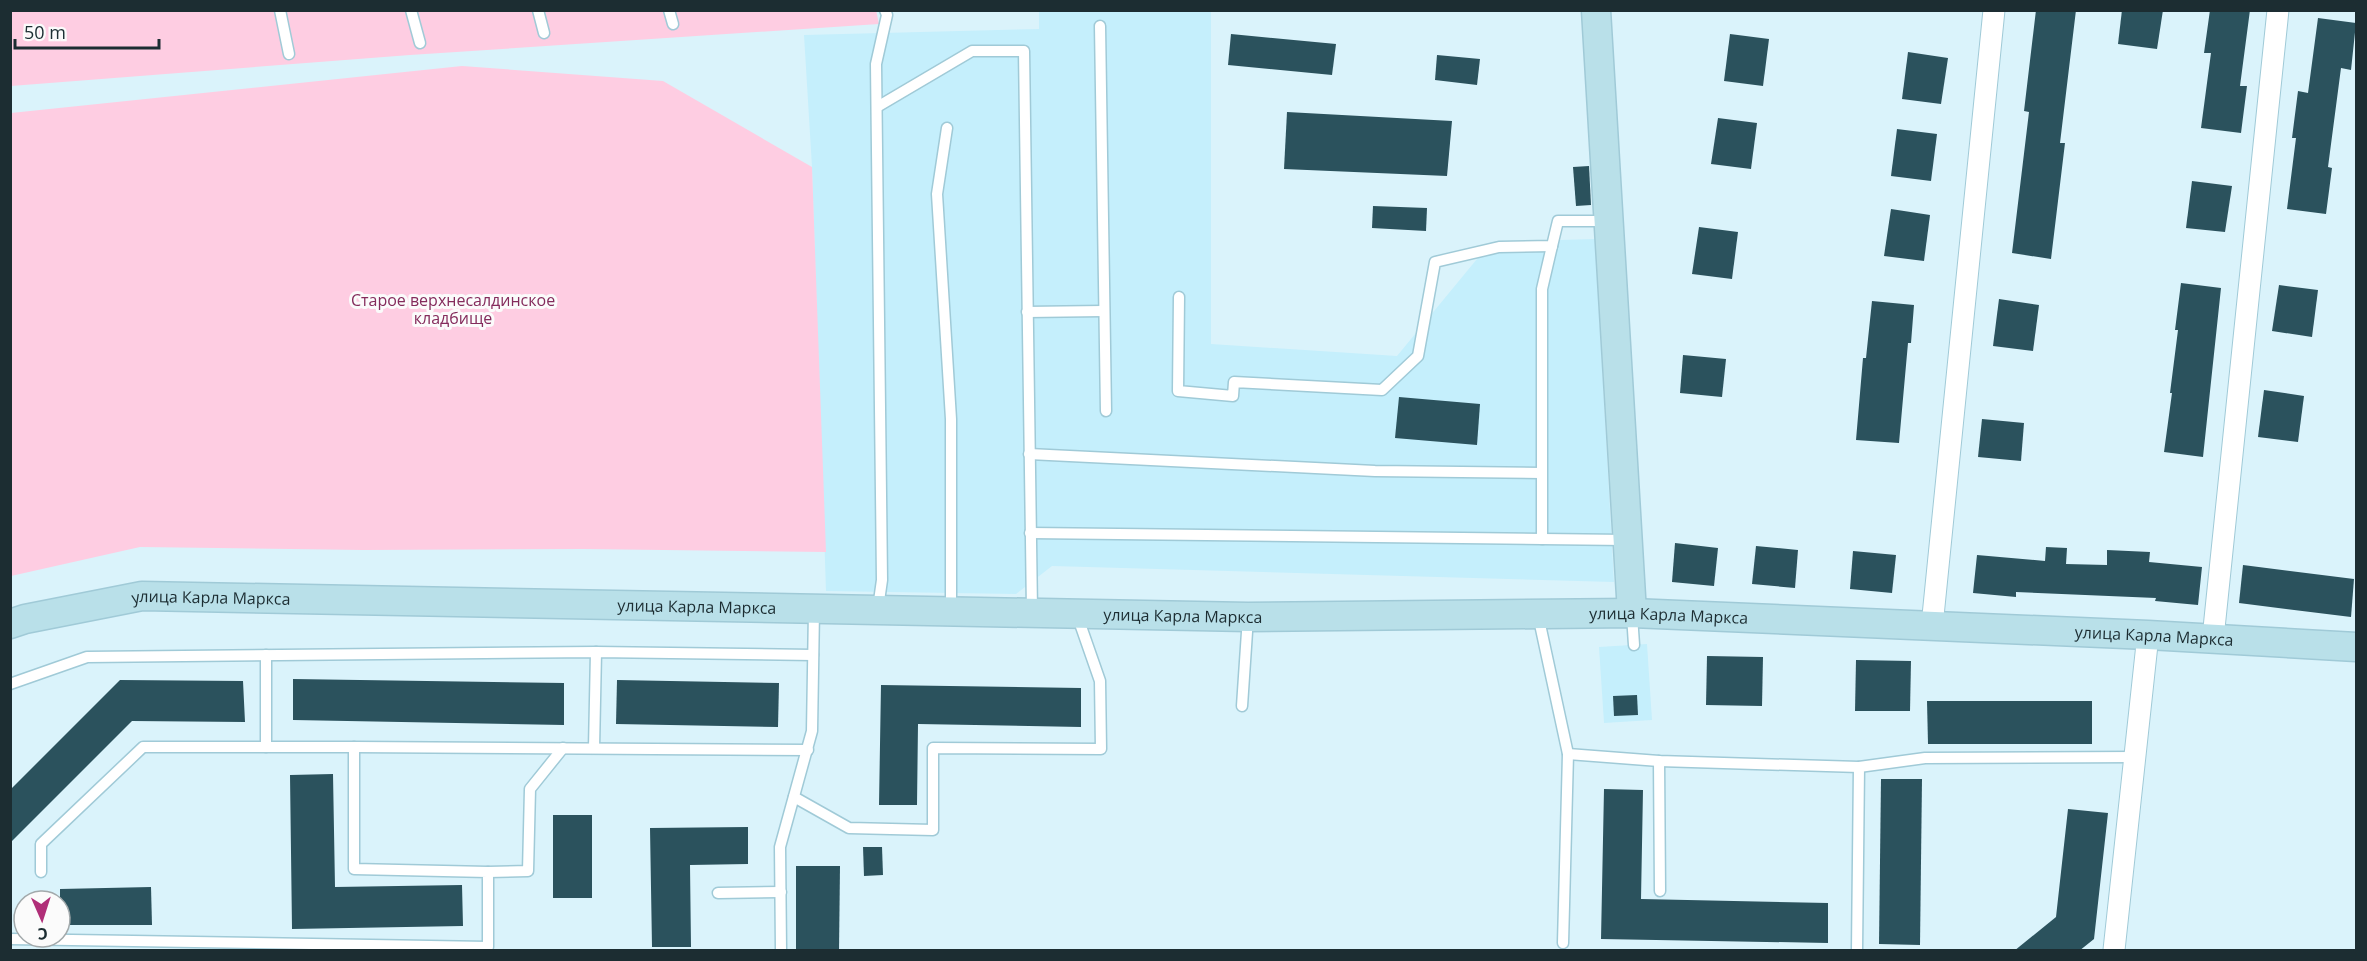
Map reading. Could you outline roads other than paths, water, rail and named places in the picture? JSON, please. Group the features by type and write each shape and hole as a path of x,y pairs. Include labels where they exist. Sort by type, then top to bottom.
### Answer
{"main road":[{"path":"1596,10 1632,614"},
{"name":"улица Карла Маркса","path":"10,624 142,596 1032,611 1248,617 1632,614 2148,635 2356,647"}],"street":[{"path":"1932,626 1994,10"},
{"path":"2213,638 2278,10"},
{"path":"2114,951 2148,635"}],"lane":[{"path":"280,10 289,54"},
{"path":"411,10 420,43"},
{"path":"538,10 544,33"},
{"path":"669,10 673,24"},
{"path":"878,609 882,580 876,64 887,15 885,10"},
{"path":"1100,26 1106,411"},
{"path":"877,107 972,51 1024,51 1032,611"},
{"path":"947,128 937,194 951,419 951,610"},
{"path":"1542,539 1542,289 1558,221 1609,221"},
{"path":"1179,297 1178,391 1233,396 1234,382 1382,390 1418,356 1435,262 1498,247 1552,246"},
{"path":"1027,312 1103,311"},
{"path":"1029,453 1375,471 1541,473"},
{"path":"1030,533 1628,540"},
{"path":"781,951 780,847 812,731 814,608"},
{"path":"794,797 849,828 933,830 933,748 1101,749 1100,681 1076,613"},
{"path":"1632,614 1634,645"},
{"path":"1538,615 1568,754 1563,943"},
{"path":"1242,706 1248,617"},
{"path":"10,684 87,657 596,652 813,656"},
{"path":"594,748 596,652"},
{"path":"266,655 266,747"},
{"path":"41,872 41,844 143,747 807,750"},
{"path":"354,747 354,869 488,872 528,871 530,789 563,748"},
{"path":"1568,754 1659,761 1859,767 1925,758 2136,757"},
{"path":"1659,761 1660,891"},
{"path":"1857,951 1859,767"},
{"path":"72,945 488,946 488,872"},
{"path":"718,893 781,892"}],"park label":[{"name":"Старое верхнесалдинское кладбище","path":"453,309"}]}
